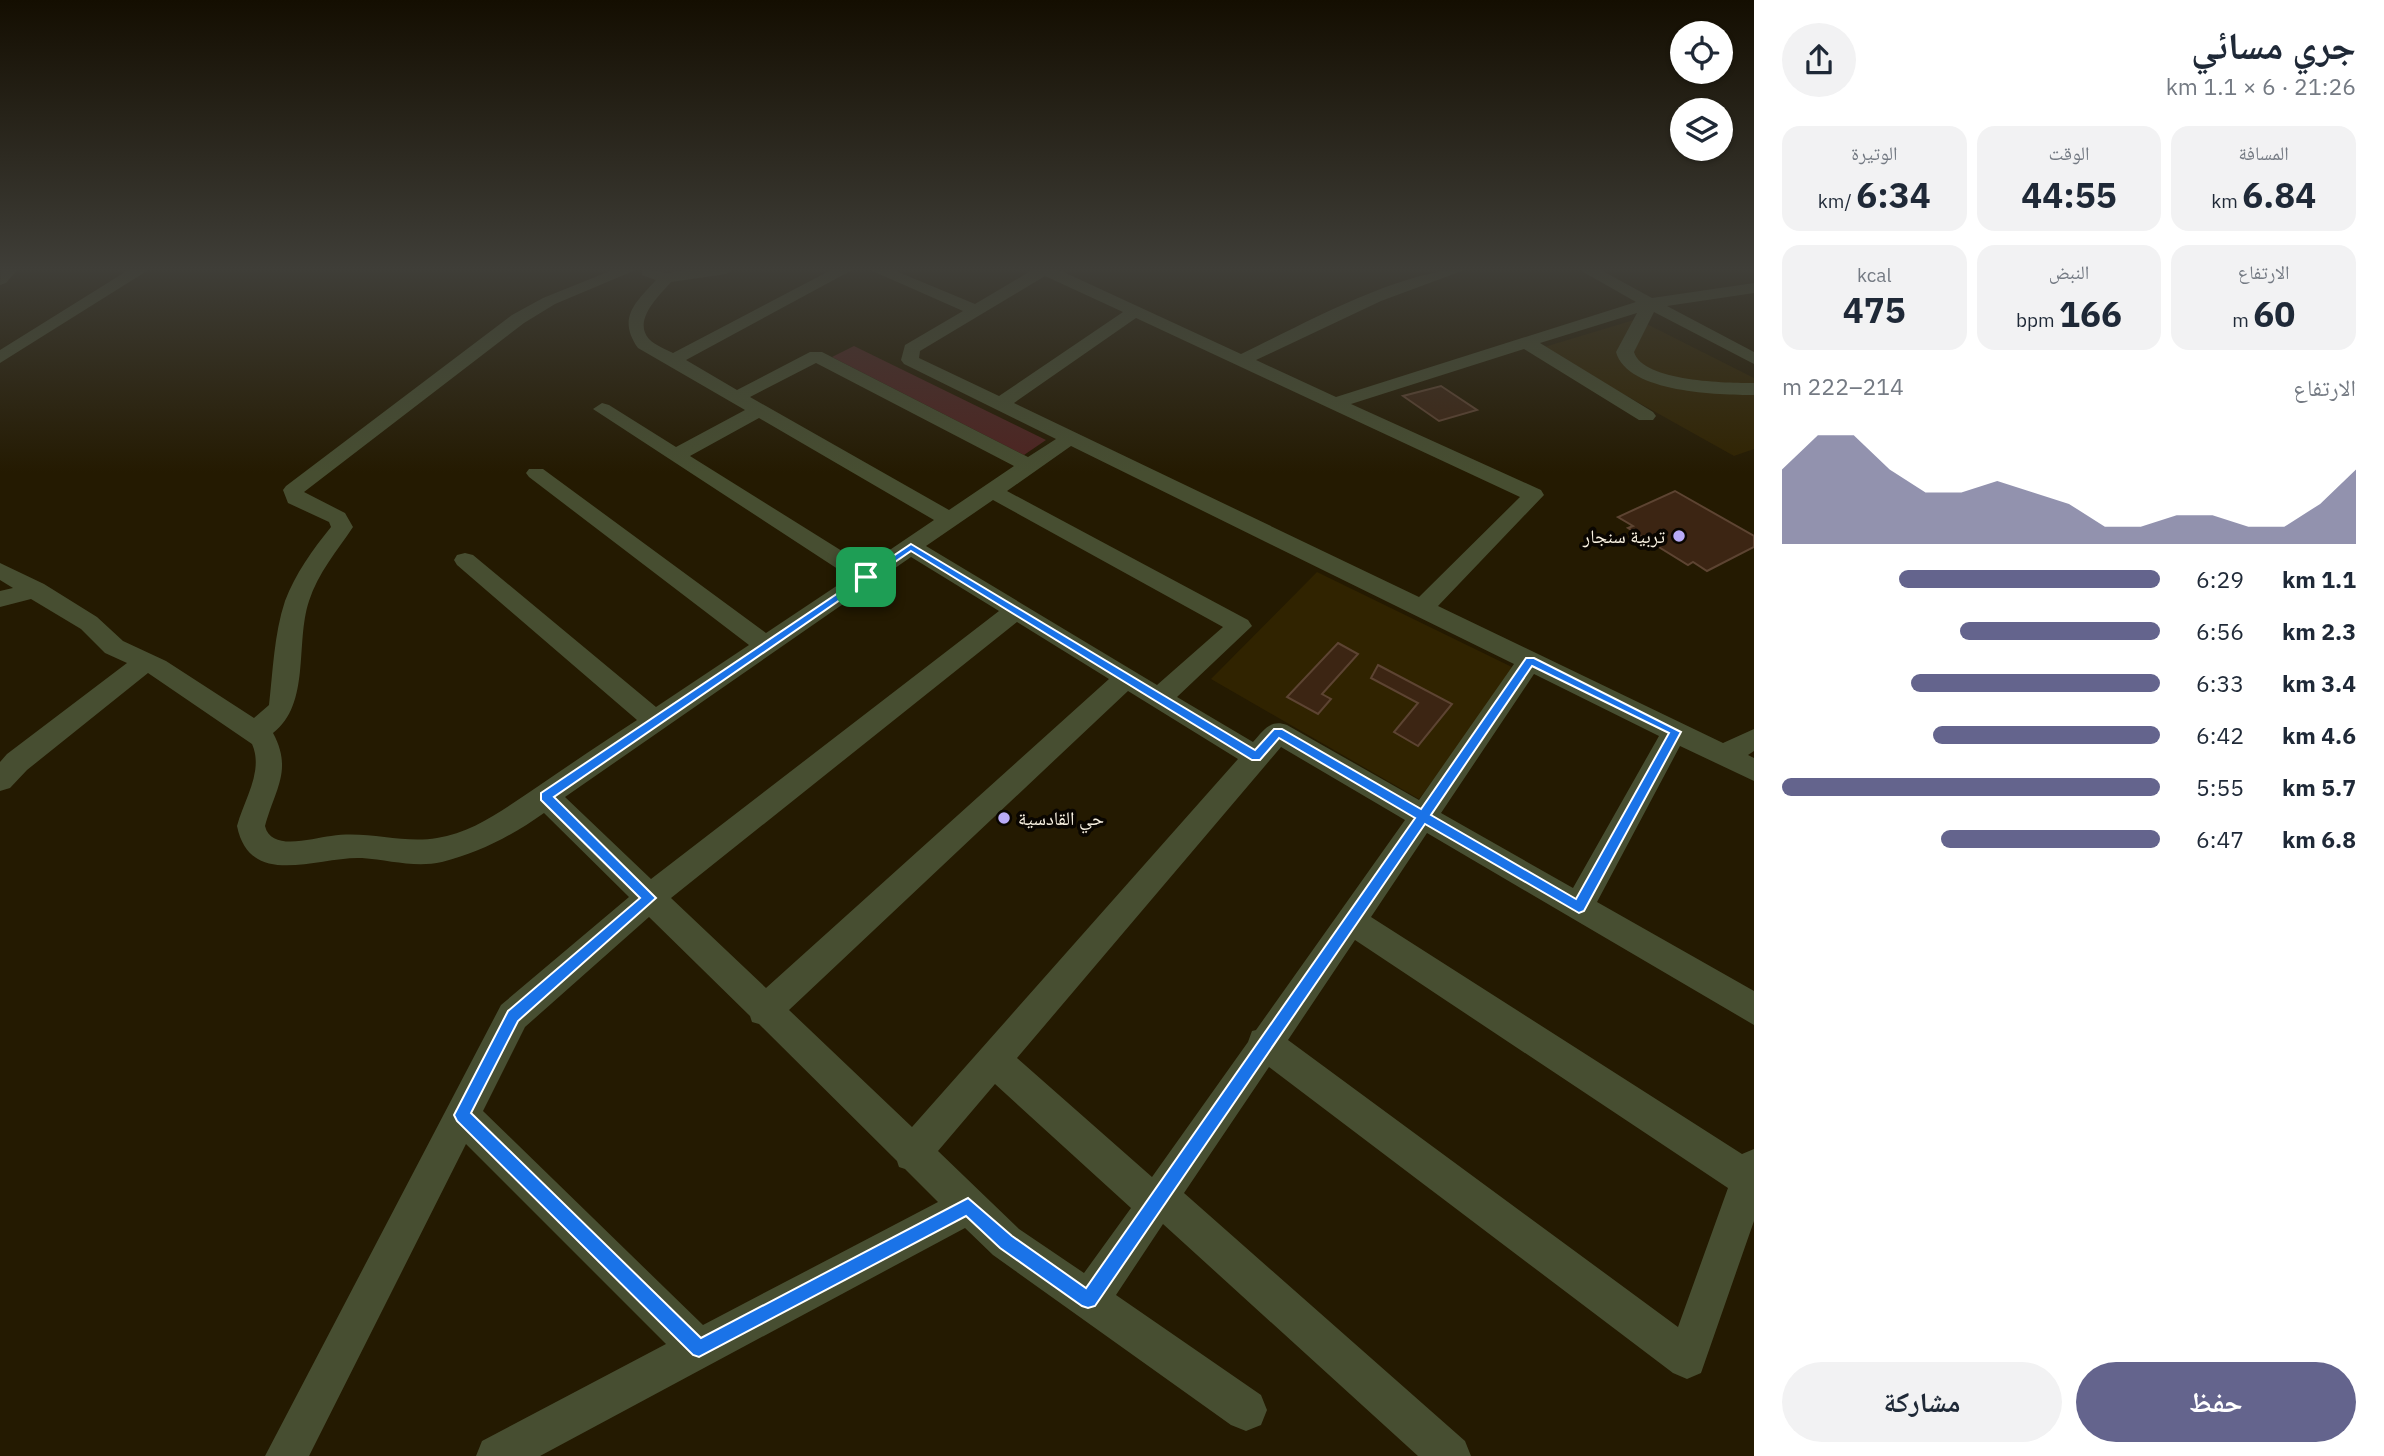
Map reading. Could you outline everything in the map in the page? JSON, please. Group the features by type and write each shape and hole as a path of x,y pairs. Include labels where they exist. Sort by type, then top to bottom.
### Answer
{"street":[{"path":"0,345 20,337"},
{"path":"0,358 30,337"},
{"path":"256,731 275,717 282,706 289,638 297,601 317,560 342,527 337,519 295,498 293,490 493,337"},
{"path":"636,337 950,520"},
{"path":"673,360 717,337"},
{"path":"931,337 911,349 910,360 1754,770"},
{"path":"1000,404 1097,337"},
{"path":"1192,337 1534,495 1421,609"},
{"path":"1242,360 1291,337"},
{"path":"1335,403 1542,337"},
{"path":"1634,337 1625,352 1629,362 1662,380 1684,387 1754,389"},
{"path":"1716,337 1754,359"},
{"path":"1729,337 1754,349"},
{"path":"1526,342 1646,416"},
{"path":"737,397 816,356 1029,466"},
{"path":"602,409 866,577"},
{"path":"675,456 760,410"},
{"path":"0,570 89,623 114,647 147,661 256,731 267,744 271,760 268,779 253,817 252,835 262,848 278,853 350,846 403,853 442,849 501,827 519,817 545,796 1070,438"},
{"path":"536,473 766,645"},
{"path":"991,491 1240,626 1159,698"},
{"path":"911,547 1256,757"},
{"path":"465,560 656,720"},
{"path":"0,599 36,590"},
{"path":"286,1456 513,1016 649,898 1015,611"},
{"path":"0,780 17,762 147,661"},
{"path":"1088,1300 1530,661"},
{"path":"764,1011 1126,678"},
{"path":"912,1154 1278,732 1754,1009"},
{"path":"1579,907 1675,732"},
{"path":"1724,755 1754,739"},
{"path":"545,796 764,1011 1006,1242 1246,1410"},
{"path":"1264,1043 1687,1359 1752,1173 1350,920"},
{"path":"993,1060 1450,1456"},
{"path":"462,1115 699,1349"},
{"path":"497,1456 968,1206"}],"shaded area":[{"path":"1578,337 1673,337 1754,378 1754,449 1734,456 1541,348"},
{"path":"854,346 1046,440 1024,455 832,357"},
{"path":"1317,572 1516,669 1419,799 1211,679"}],"building":[{"path":"1441,386 1477,410 1439,421 1403,396"},
{"path":"1675,491 1754,536 1754,547 1707,571 1693,562 1688,565 1628,528 1633,526 1618,517"},
{"path":"1338,643 1358,654 1322,694 1331,699 1318,714 1287,697"},
{"path":"1378,665 1452,704 1418,746 1394,732 1418,703 1371,678"}],"place":[{"name":"تربية سنجار","path":"1679,536"},
{"name":"حي القادسية","path":"1004,818"}],"route":[{"path":"866,577 545,796 649,898 513,1016 462,1115 699,1349 968,1206 1006,1242 1088,1300 1153,1203 1423,817 1530,661 1675,732 1579,907 1423,817 1278,732 1256,757 911,547 866,577"}]}
